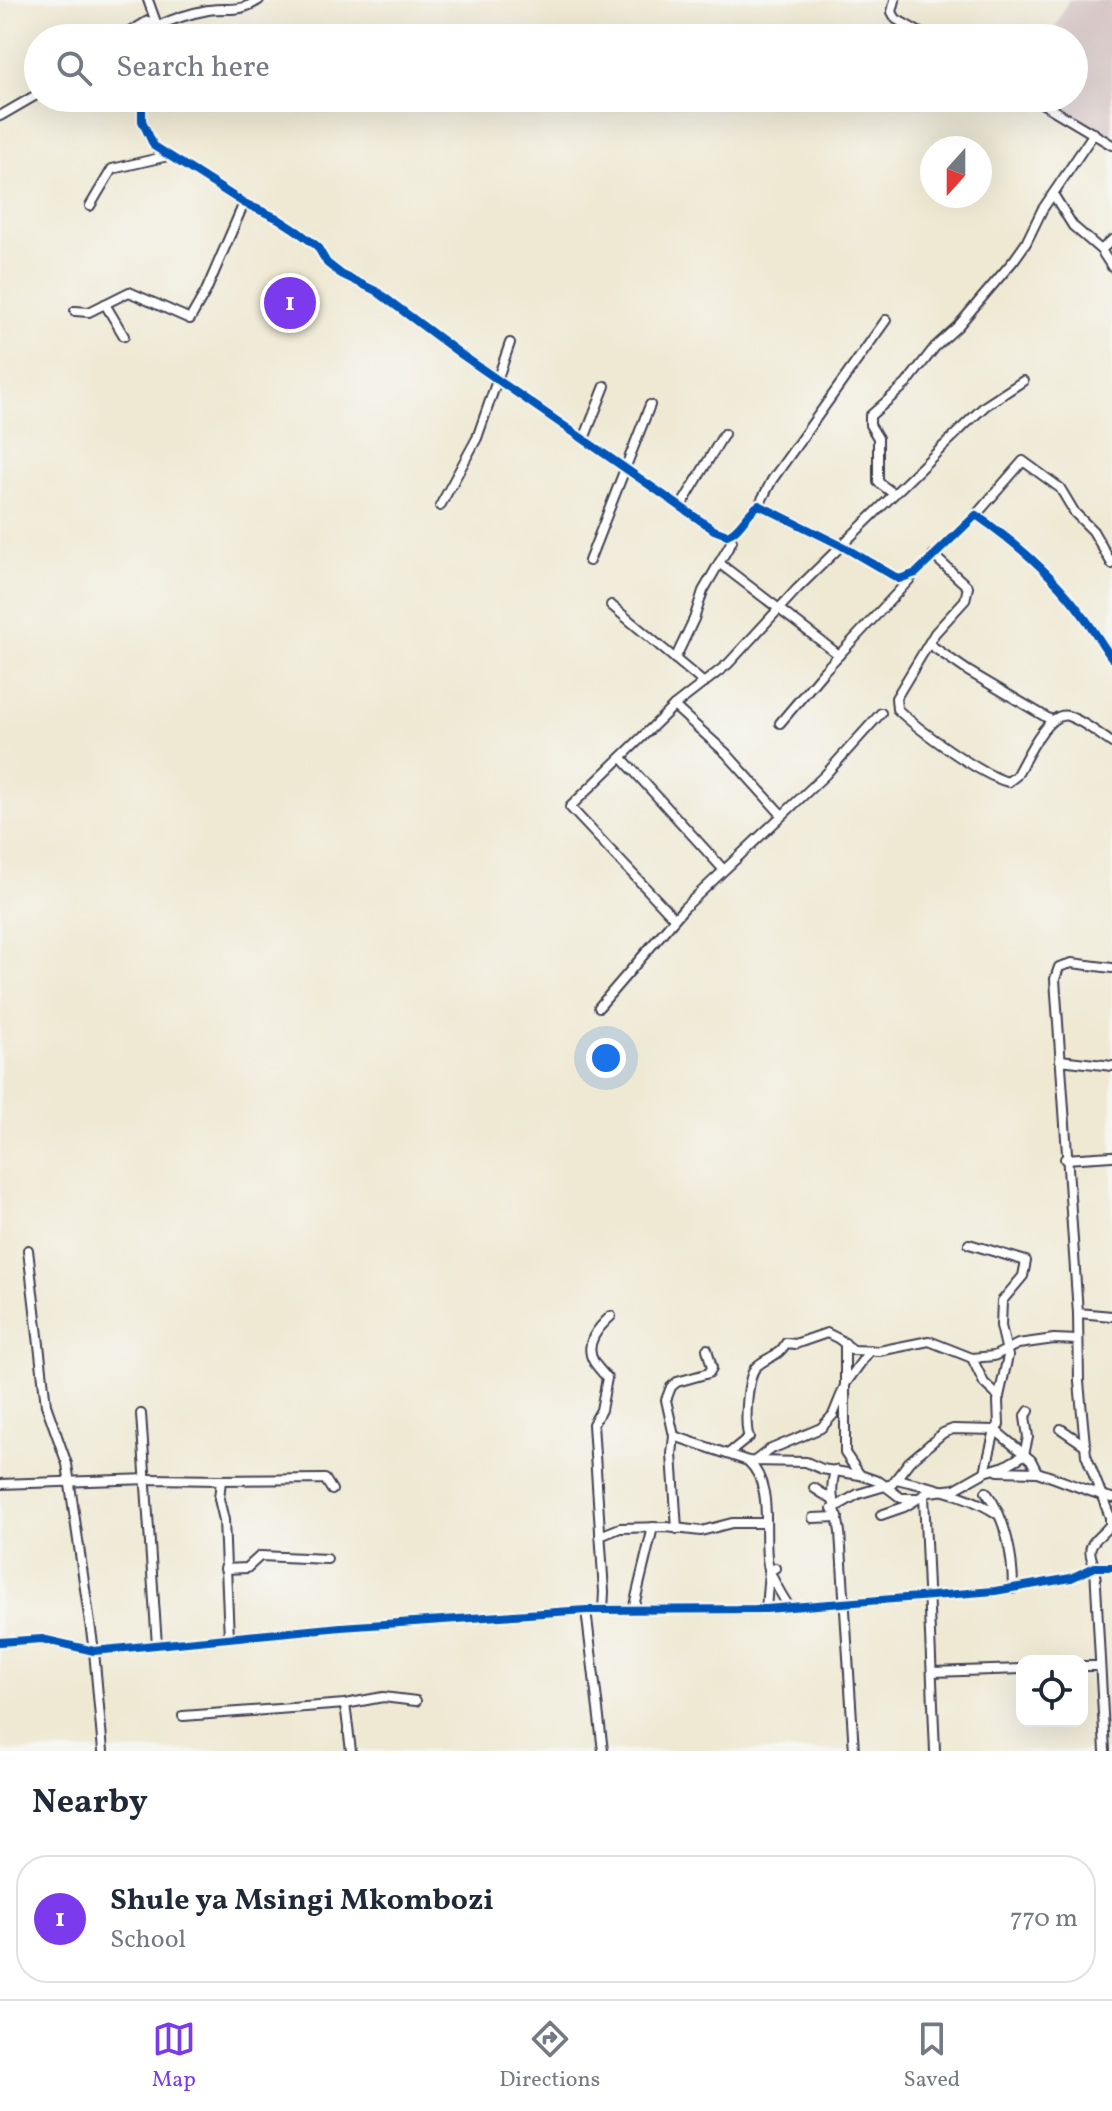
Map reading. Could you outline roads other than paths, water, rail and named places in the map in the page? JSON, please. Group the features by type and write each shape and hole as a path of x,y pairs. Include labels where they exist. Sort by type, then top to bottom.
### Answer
{"street":[{"path":"148,0 157,24"},
{"path":"164,24 209,10 241,9 259,0"},
{"path":"895,0 892,12 905,24"},
{"path":"0,116 24,102"},
{"path":"142,112 142,121 154,146 244,203 297,231 317,246 327,263 341,274 376,291 499,381 714,530 727,535 733,533 759,505 772,480 886,320"},
{"path":"1057,112 1112,145"},
{"path":"894,494 878,482 878,438 870,425 870,416 906,384 935,347 958,326 1014,260 1094,133"},
{"path":"90,206 112,169 168,156"},
{"path":"1053,194 1073,226 1101,250 1112,267"},
{"path":"75,311 89,312 129,292 190,319 206,291 244,203"},
{"path":"1101,250 1112,240"},
{"path":"105,304 124,336"},
{"path":"440,506 477,438 510,343"},
{"path":"674,918 570,807 674,706 728,664 778,608 985,406 1023,381"},
{"path":"584,439 605,386"},
{"path":"589,561 650,405"},
{"path":"681,506 724,434"},
{"path":"780,723 839,655 933,555 976,515 1023,461 1060,488 1075,513 1093,531 1112,564"},
{"path":"759,505 842,546 899,579 916,573"},
{"path":"976,515 1002,533 1055,584 1084,616 1112,658"},
{"path":"675,659 703,591 732,541"},
{"path":"933,555 968,587 965,600 929,644 896,698 897,709 979,767 1008,782 1016,776 1057,715 1066,715 1112,743"},
{"path":"719,563 839,655"},
{"path":"611,605 704,683"},
{"path":"929,644 1051,720"},
{"path":"674,706 726,753 781,814"},
{"path":"599,1007 674,918 847,753 881,713"},
{"path":"622,758 723,869"},
{"path":"1105,1751 1108,1723 1100,1666 1095,1567 1089,1555 1090,1547 1110,1525 1086,1455 1055,979 1059,967 1072,963 1112,968"},
{"path":"1060,1060 1112,1066"},
{"path":"1065,1159 1112,1156"},
{"path":"969,1244 1026,1261 1023,1276 1002,1301 1001,1326 1007,1363 999,1397 999,1425 995,1430 985,1472"},
{"path":"28,1250 46,1405 65,1452 70,1482 94,1651 103,1751"},
{"path":"1078,1313 1112,1316"},
{"path":"603,1610 593,1424 601,1410 607,1378 592,1361 592,1343 595,1331 611,1316"},
{"path":"728,1454 749,1437 745,1429 751,1377 756,1366 782,1352 786,1343 795,1344 827,1333 853,1350 929,1341 972,1358 994,1356 1018,1344 1054,1339 1078,1340"},
{"path":"845,1343 845,1453 862,1476 872,1501"},
{"path":"677,1529 672,1454 674,1436 666,1400 671,1387 677,1382 709,1373 712,1368 707,1349"},
{"path":"752,1461 769,1450 821,1428 833,1415 846,1383 870,1350"},
{"path":"972,1358 984,1383 999,1397"},
{"path":"901,1498 955,1489 1024,1455 1028,1437 1025,1417 1029,1411"},
{"path":"141,1414 157,1645"},
{"path":"813,1518 858,1494 892,1484 909,1462 943,1433 953,1429 995,1430 1031,1460 1037,1472"},
{"path":"1061,1429 1086,1446"},
{"path":"674,1436 752,1461 806,1462 822,1469 862,1476 885,1485 901,1498 903,1508"},
{"path":"752,1461 762,1481 772,1570 788,1605"},
{"path":"835,1470 830,1490 843,1602 854,1751"},
{"path":"985,1472 1037,1472 1065,1481 1082,1491 1112,1498"},
{"path":"0,1484 325,1479 332,1490"},
{"path":"897,1479 948,1490 965,1500 980,1503 999,1515"},
{"path":"221,1480 219,1499 224,1520 229,1638"},
{"path":"814,1488 834,1508"},
{"path":"986,1492 995,1504 1013,1565 1013,1589"},
{"path":"881,1515 903,1508 920,1496"},
{"path":"920,1496 935,1751"},
{"path":"600,1536 620,1528 701,1531 732,1523 765,1523"},
{"path":"633,1610 653,1527"},
{"path":"225,1569 247,1568 260,1556 327,1559"},
{"path":"0,1642 42,1639 94,1651 341,1627 586,1610 766,1609 1013,1589 1071,1578 1095,1567 1112,1567"},
{"path":"766,1609 772,1570"},
{"path":"586,1610 603,1751"},
{"path":"1088,1666 1100,1666"},
{"path":"932,1672 1016,1669"},
{"path":"183,1716 345,1704 383,1697 416,1701"},
{"path":"345,1704 351,1751"}],"place":[{"name":"Shule ya Msingi Mkombozi","path":"290,303"}]}
